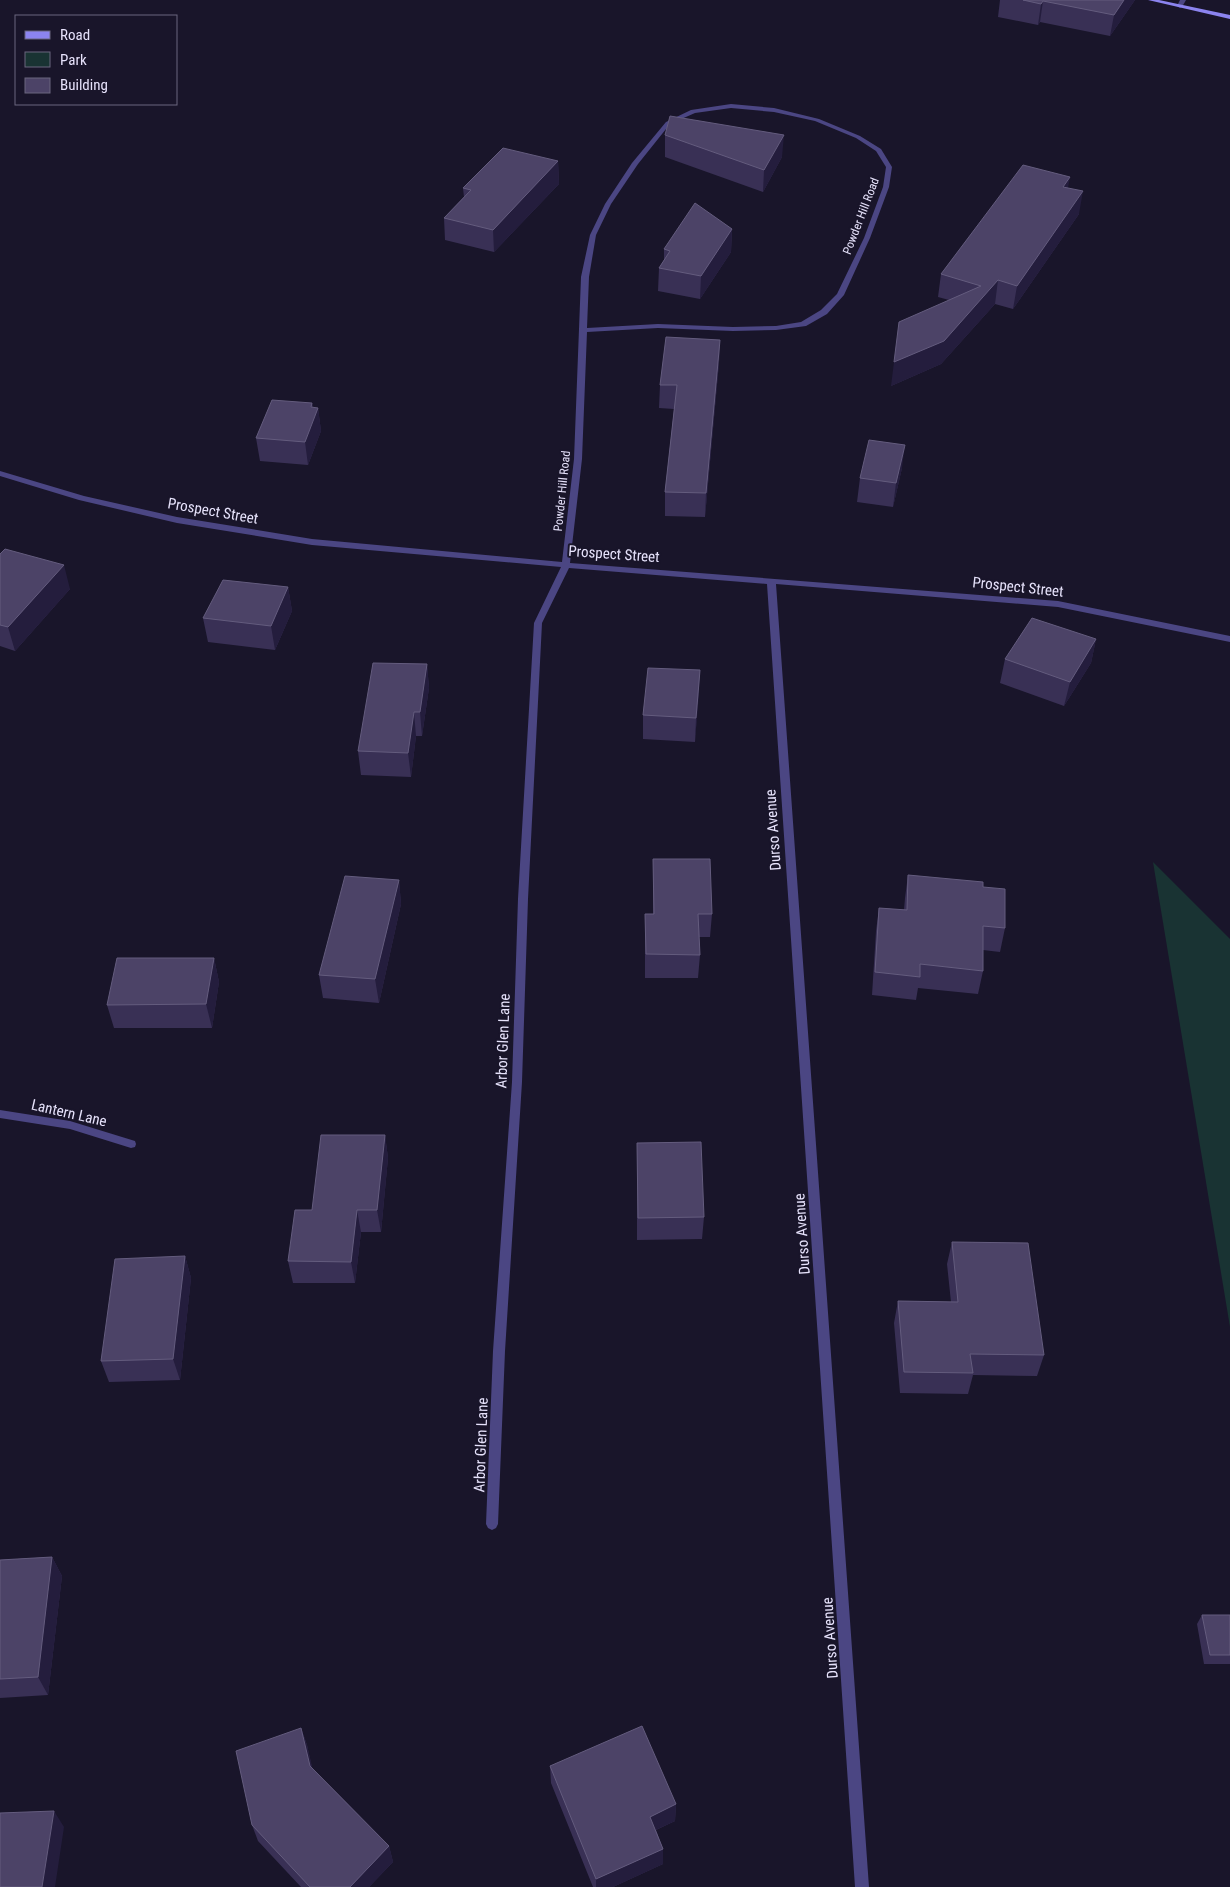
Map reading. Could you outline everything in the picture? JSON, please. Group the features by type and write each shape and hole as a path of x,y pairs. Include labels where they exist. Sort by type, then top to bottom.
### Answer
{"main road":[{"path":"1151,0 1181,3 1230,17"}],"street":[{"name":"Powder Hill Road","path":"566,565 578,459 585,277 593,235 608,204 636,163 668,123 693,111 731,106 774,110 817,120 858,137 879,150 889,166 886,187 867,238 840,295 824,312 803,324 776,328 733,329 658,326 583,330"},
{"name":"Prospect Street","path":"0,473 82,498 178,520 312,542 566,565 1058,604 1230,640"},
{"name":"Arbor Glen Lane","path":"492,1524 499,1351 517,1082 523,899 538,623 566,565"},
{"name":"Durso Avenue","path":"771,580 862,1887"},
{"name":"Lantern Lane","path":"0,1114 70,1125 131,1144"}],"green space":[{"path":"1153,862 1230,939 1230,1327"}],"building":[{"path":"1023,0 1124,0 1114,15 1043,1 1041,4"},
{"path":"670,116 784,135 764,170 665,135"},
{"path":"503,148 558,161 493,230 444,218 471,190 463,188"},
{"path":"1023,165 1070,177 1063,187 1083,191 1017,286 998,280 944,341 894,362 899,322 981,286 941,274"},
{"path":"695,203 732,229 701,276 659,268 670,251 664,249"},
{"path":"666,337 720,340 706,493 665,492 677,385 660,385"},
{"path":"272,400 312,403 311,407 318,408 305,442 256,438"},
{"path":"869,440 905,445 896,483 860,478"},
{"path":"5,549 64,565 8,627 0,625 0,554"},
{"path":"223,580 288,587 271,626 203,618"},
{"path":"1032,618 1096,639 1070,682 1005,659"},
{"path":"373,663 427,664 420,712 414,712 408,753 358,751"},
{"path":"648,668 700,670 696,718 643,715"},
{"path":"653,859 710,859 712,914 698,914 700,955 646,954 645,914 654,914"},
{"path":"908,875 983,882 983,887 1005,889 1005,928 983,926 983,971 920,964 920,977 875,972 879,908 907,910"},
{"path":"345,876 399,880 375,979 319,975"},
{"path":"117,958 214,958 206,1004 107,1005"},
{"path":"321,1135 385,1135 377,1210 357,1210 351,1262 288,1261 295,1210 312,1210"},
{"path":"701,1142 704,1217 638,1218 637,1143"},
{"path":"952,1242 1028,1243 1044,1355 970,1354 973,1373 904,1372 898,1301 958,1302"},
{"path":"185,1256 173,1359 101,1361 115,1259"},
{"path":"52,1557 38,1677 0,1679 0,1560"},
{"path":"1202,1615 1230,1615 1230,1655 1210,1655"},
{"path":"642,1726 676,1804 650,1817 663,1849 596,1879 550,1766"},
{"path":"301,1728 310,1766 389,1846 350,1887 310,1887 252,1825 236,1751"},
{"path":"54,1811 42,1887 0,1887 0,1813"}]}
